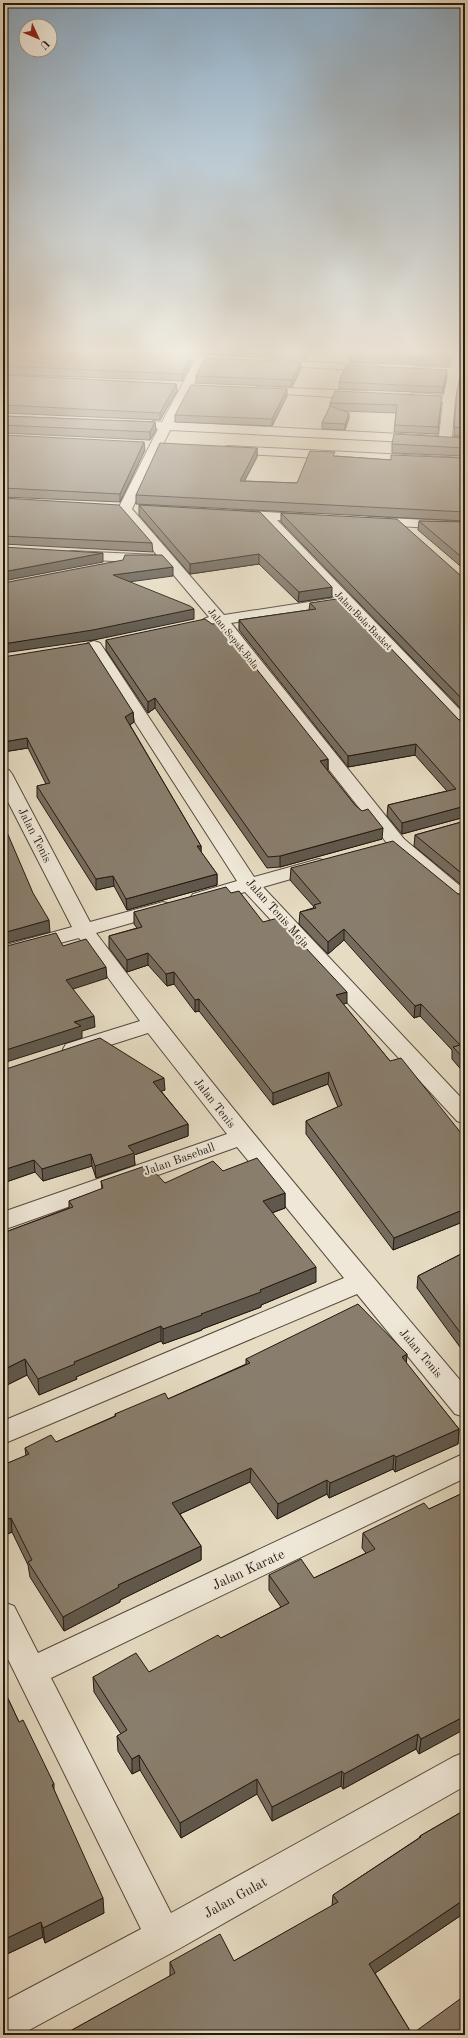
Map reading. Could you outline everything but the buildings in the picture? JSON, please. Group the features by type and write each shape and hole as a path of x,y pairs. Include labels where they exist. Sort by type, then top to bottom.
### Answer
{"street":[{"name":"Jalan Sepak Bola","path":"146,448 125,509 220,620 397,843 465,900"},
{"path":"218,449 465,462"},
{"path":"225,513 324,518"},
{"name":"Jalan Bola Basket","path":"264,515 465,724"},
{"path":"355,520 465,526"},
{"path":"400,522 418,538"},
{"path":"55,554 150,559"},
{"path":"96,570 167,557"},
{"path":"191,626 220,620 346,601"},
{"name":"Jalan Tenis Meja","path":"94,646 249,884 465,1116"},
{"name":"Jalan Tenis","path":"3,774 83,929 153,1024 242,1137 465,1406"},
{"path":"375,849 420,837"},
{"path":"3,952 338,860"},
{"path":"55,1056 153,1024"},
{"name":"Jalan Baseball","path":"3,1221 242,1137"},
{"path":"3,1433 361,1282"},
{"name":"Jalan Karate","path":"31,1672 465,1465"},
{"path":"3,1616 164,1937"},
{"name":"Jalan Gulat","path":"3,2023 164,1937 465,1768"}]}
